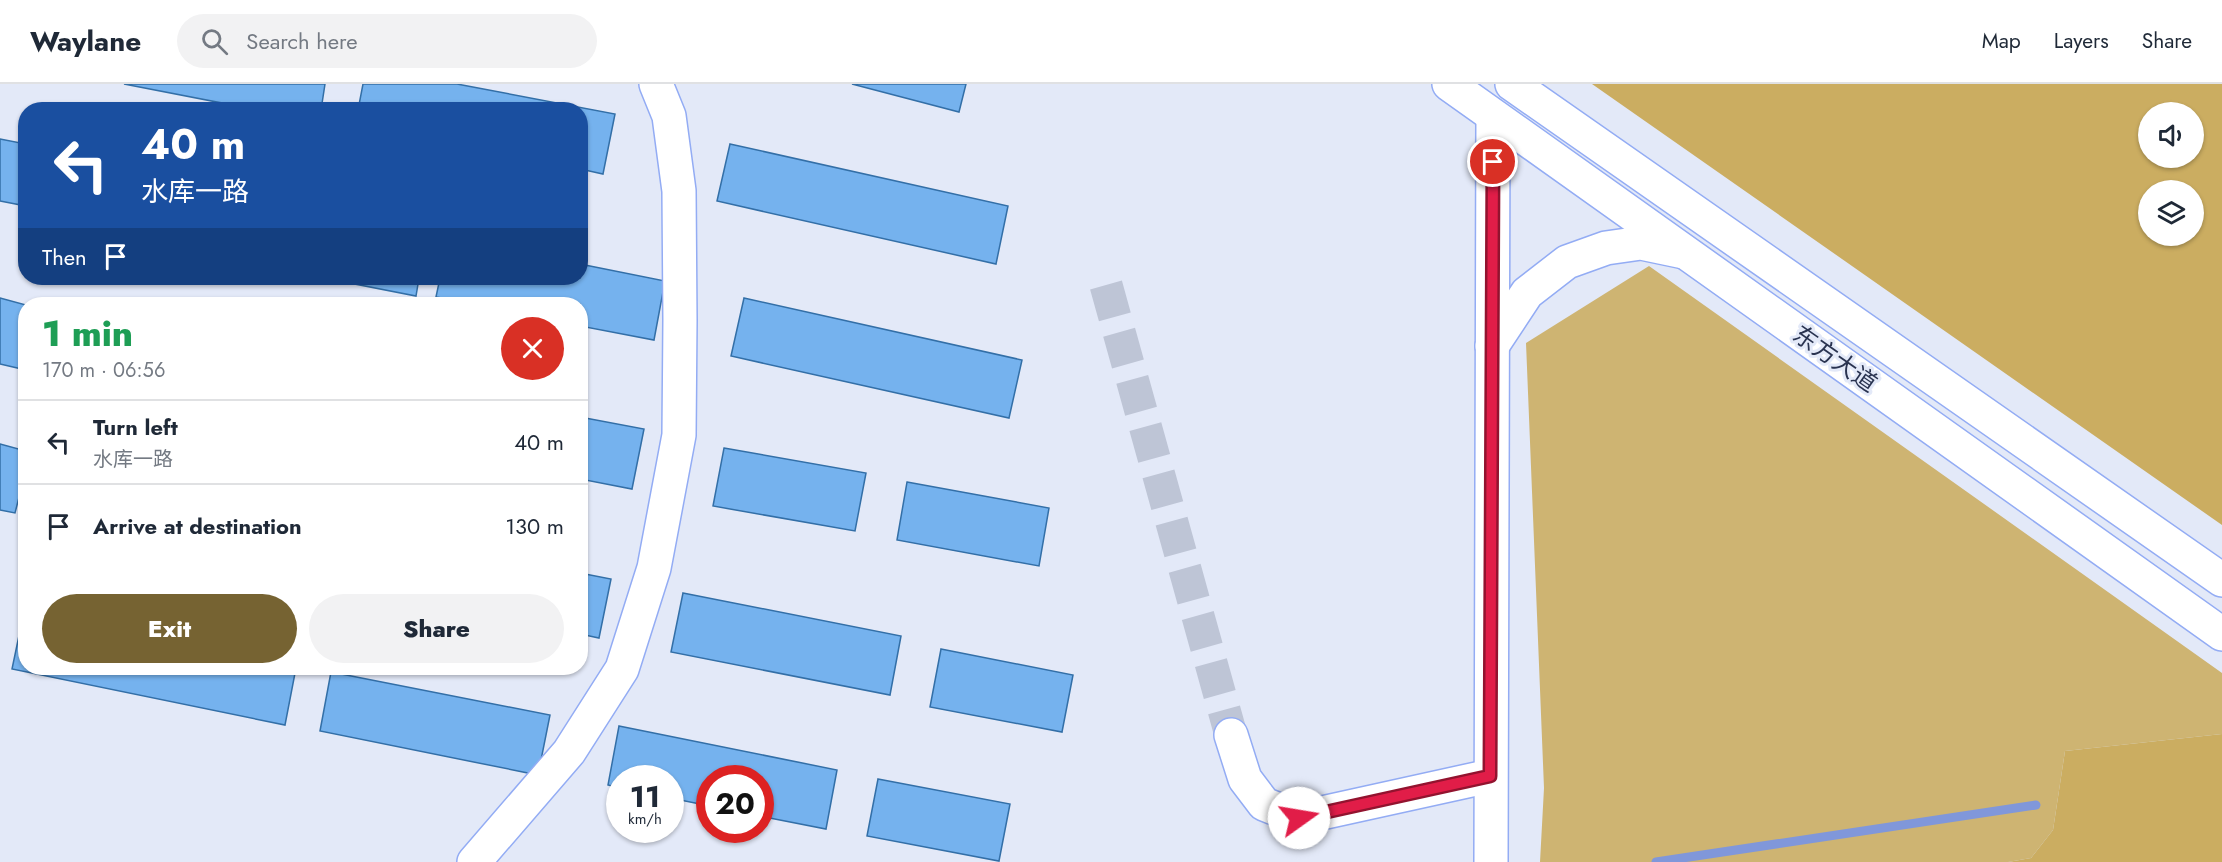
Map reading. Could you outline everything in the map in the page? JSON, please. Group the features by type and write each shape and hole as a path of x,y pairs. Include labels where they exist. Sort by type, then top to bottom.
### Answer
{"street":[{"path":"474,862 569,752 622,669 654,568 679,435 680,320 679,191 669,116 656,84"},
{"name":"东方大道","path":"1449,84 2222,634"},
{"name":"东方大道","path":"1512,84 2222,580"},
{"path":"1491,862 1493,116"},
{"path":"1492,346 1527,293 1567,262 1606,248 1641,243 1684,252"},
{"path":"1231,735 1245,779 1264,804 1299,818 1490,776"}],"shaded area":[{"path":"1592,84 2222,84 2222,525"},
{"path":"1649,266 2222,673 2222,734 2065,751 2053,830 2031,858 2008,862 1540,862 1544,788 1526,343"},
{"path":"2222,734 2222,862 2008,862 2031,858 2053,830 2065,751"}],"building":[{"path":"124,84 325,84 322,102 217,102"},
{"path":"363,84 457,84 552,102 360,102"},
{"path":"852,84 966,84 959,112"},
{"path":"588,109 615,114 603,174 588,171"},
{"path":"0,139 18,142 18,204 0,201"},
{"path":"730,144 1008,206 996,264 717,201"},
{"path":"588,266 665,281 654,340 588,328 588,297 436,297 439,285 588,285"},
{"path":"360,285 418,285 416,296"},
{"path":"0,298 18,303 18,368 0,364"},
{"path":"744,298 1022,360 1009,418 731,356"},
{"path":"588,418 644,429 632,489 588,481"},
{"path":"0,444 18,449 18,501 15,513 0,510"},
{"path":"724,448 866,473 855,531 713,506"},
{"path":"907,482 1049,508 1039,566 897,540"},
{"path":"588,575 611,579 599,638 588,636"},
{"path":"683,593 901,636 890,695 671,652"},
{"path":"18,640 18,670 12,669"},
{"path":"941,649 1073,675 1062,732 930,707"},
{"path":"41,675 295,675 285,725"},
{"path":"330,675 346,675 550,715 538,775 320,731"},
{"path":"619,726 837,770 826,829 774,819 774,765 696,765 696,803 684,801 684,765 612,765"},
{"path":"878,779 1010,804 999,861 867,836"}],"waterway":[{"path":"1656,862 2036,805"}],"tunnel":[{"path":"1106,285 1231,735"}],"route":[{"path":"1299,818 1490,776 1493,162"}]}
